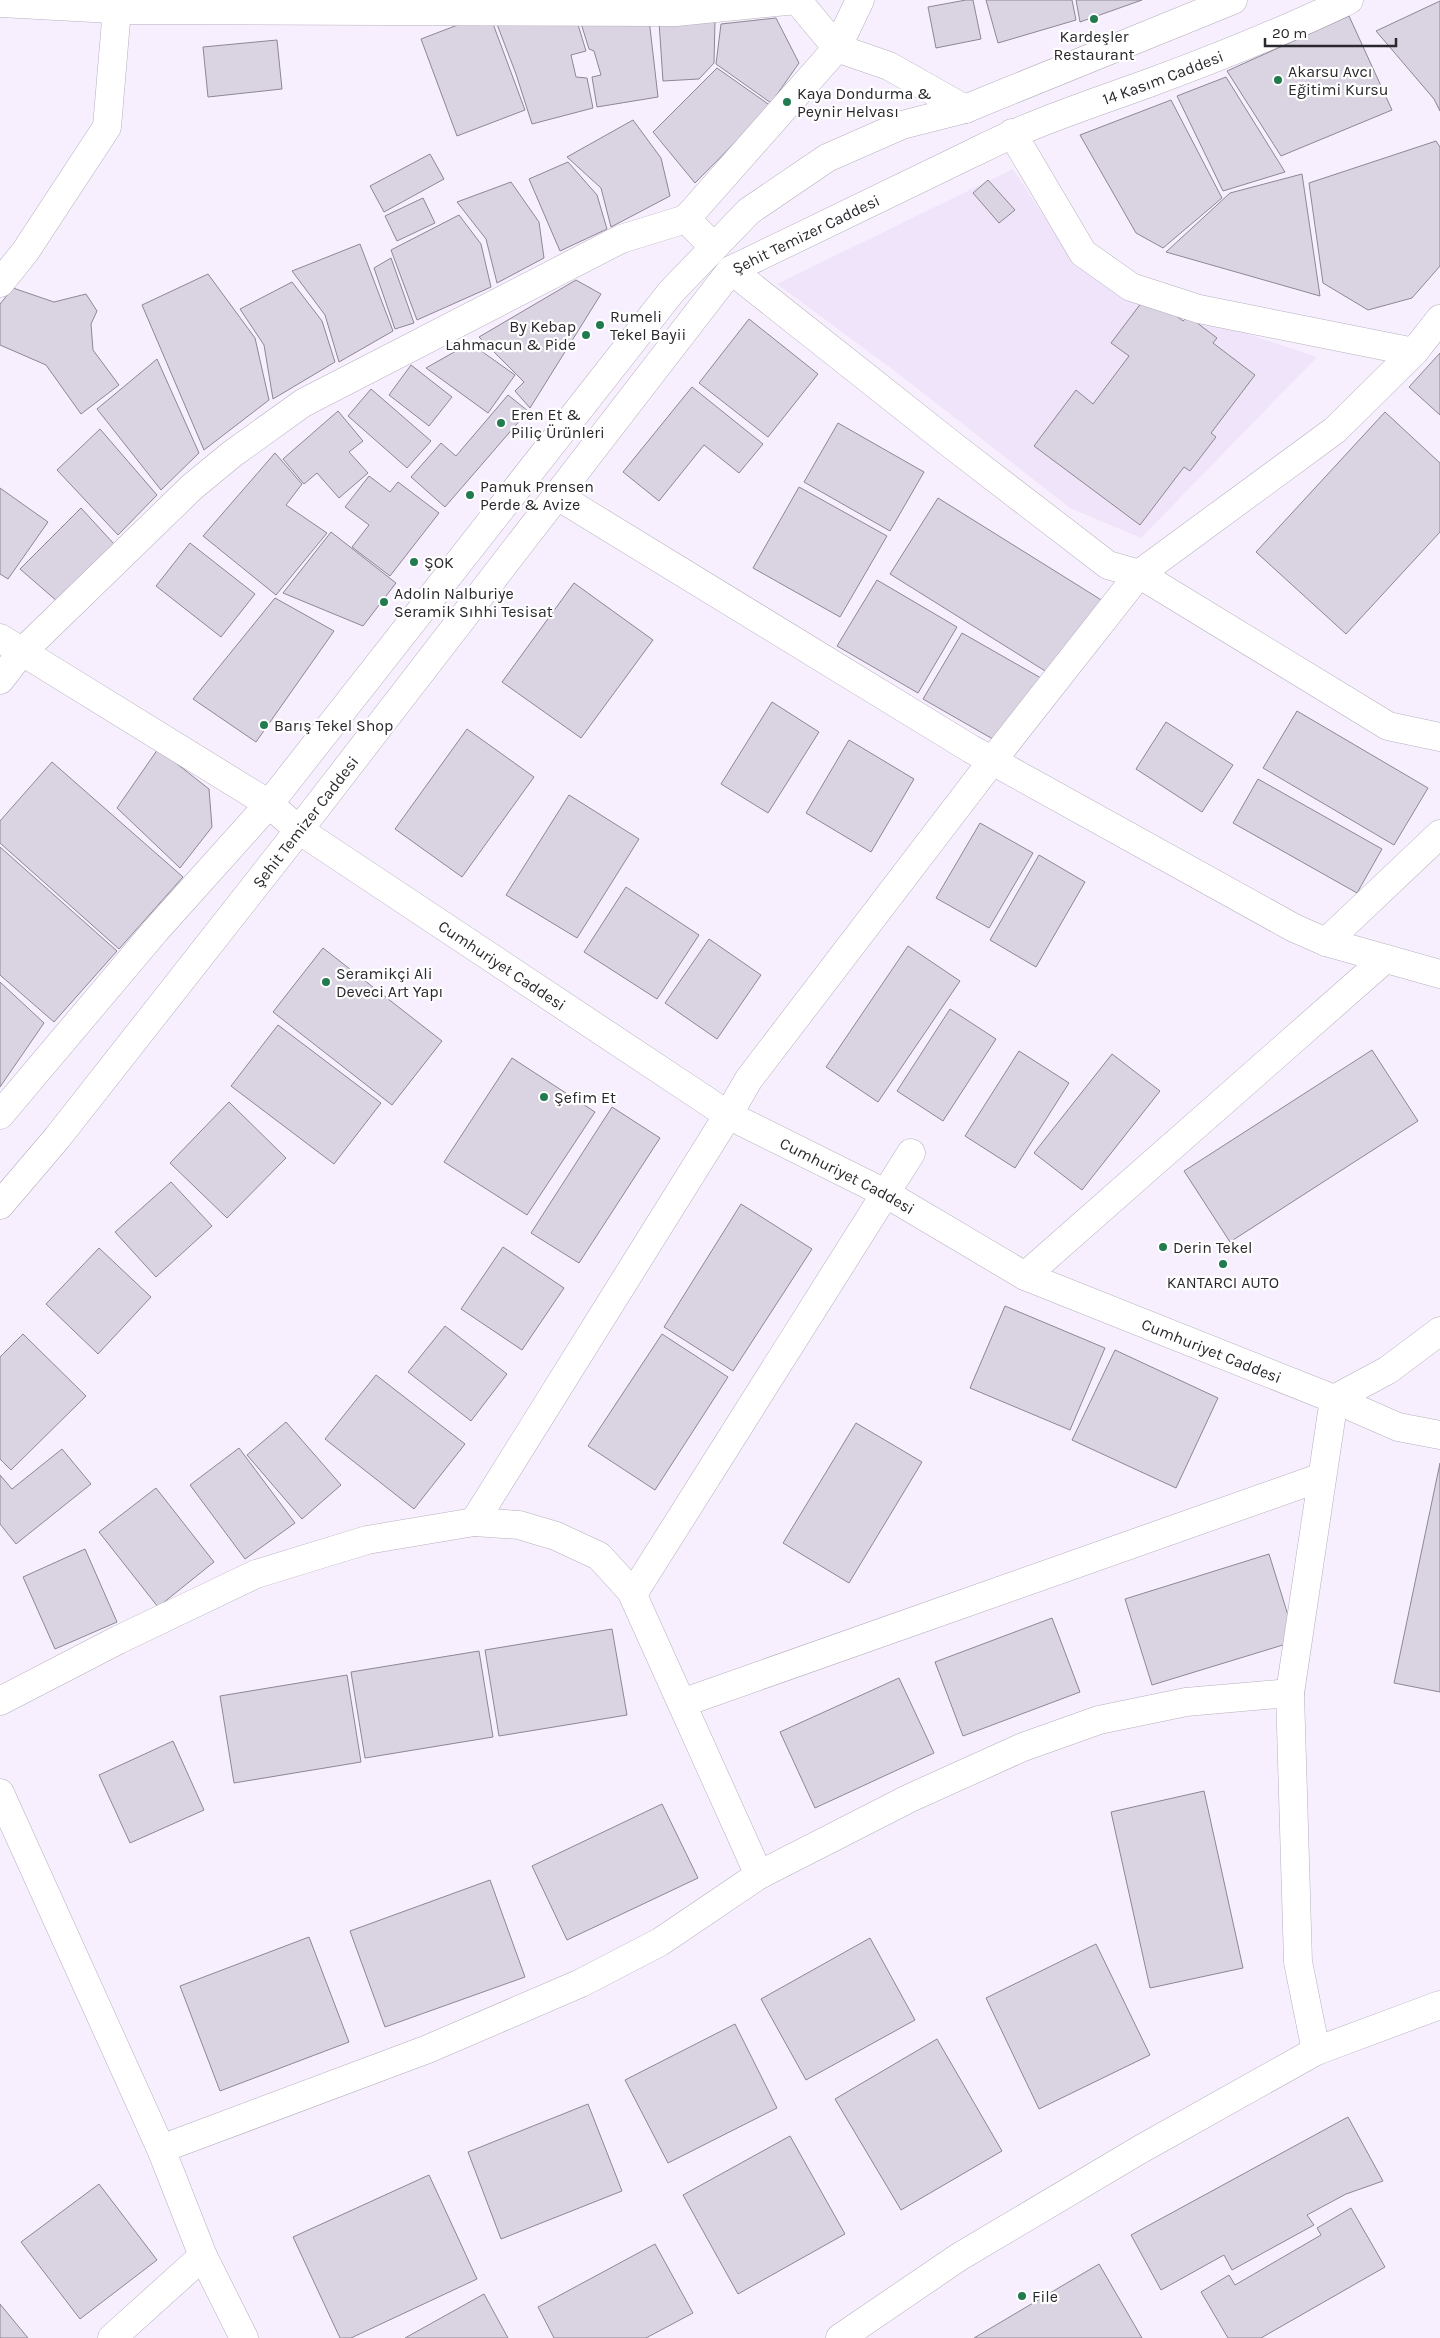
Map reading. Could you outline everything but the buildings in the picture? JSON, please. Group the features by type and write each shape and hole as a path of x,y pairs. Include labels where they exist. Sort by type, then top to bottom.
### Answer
{"street":[{"path":"0,4 117,9 676,12 797,0 837,48 889,66 965,109 1233,0"},
{"path":"0,680 11,646 192,487 232,454 303,403 621,239 686,219 837,48 860,0"},
{"name":"14 Kasım Caddesi","path":"977,151 1012,133 1184,70 1307,20 1349,0"},
{"path":"0,283 25,252 107,128 117,9"},
{"name":"Şehit Temizer Caddesi","path":"0,1116 156,930 269,804 671,292 713,246 750,211 827,158 902,125 965,109"},
{"path":"1012,133 1083,254 1131,287 1199,309 1414,352"},
{"name":"Şehit Temizer Caddesi","path":"0,1205 63,1130 299,830 556,494 731,270 977,151"},
{"path":"686,219 713,246 731,270 957,449 1108,565 1139,574 1388,726 1440,737"},
{"path":"474,1522 728,1115 748,1079 992,761 1139,574 1335,430 1414,352 1440,320"},
{"path":"556,494 992,761 1294,928 1326,942 1440,974"},
{"name":"Cumhuriyet Caddesi","path":"11,646 269,804 299,830 728,1115 885,1193 1025,1276 1334,1399 1398,1427 1440,1435"},
{"path":"1326,942 1440,834"},
{"path":"1025,1276 1385,959"},
{"path":"633,1594 912,1153"},
{"path":"1316,2051 1298,1962 1290,1693 1334,1399 1388,1370 1440,1331"},
{"path":"682,1703 1322,1477"},
{"path":"0,1701 118,1640 256,1574 367,1540 474,1522 519,1525 556,1536 598,1556 633,1594 759,1875"},
{"path":"161,2149 428,2049 581,1983 660,1942 759,1875 910,1798 1023,1747 1099,1720 1186,1702 1290,1693"},
{"path":"0,1793 161,2149 203,2256 244,2338"},
{"path":"840,2338 959,2257 1141,2149 1316,2051 1440,2005"},
{"path":"112,2338 203,2256"}],"shaded area":[{"path":"1013,169 1070,257 1143,299 1317,357 1141,538 1070,508 900,375 777,284"}],"place":[{"name":"Kardeşler Restaurant","path":"1094,19"},
{"name":"Akarsu Avcı Eğitimi Kursu","path":"1278,80"},
{"name":"Kaya Dondurma & Peynir Helvası","path":"787,102"},
{"name":"Rumeli Tekel Bayii","path":"600,325"},
{"name":"By Kebap Lahmacun & Pide","path":"586,335"},
{"name":"Eren Et & Piliç Ürünleri","path":"501,423"},
{"name":"Pamuk Prensen Perde & Avize","path":"470,495"},
{"name":"ŞOK","path":"414,562"},
{"name":"Adolin Nalburiye Seramik Sıhhi Tesisat","path":"384,602"},
{"name":"Barış Tekel Shop","path":"264,725"},
{"name":"Seramikçi Ali Deveci Art Yapı","path":"326,982"},
{"name":"Şefim Et","path":"544,1097"},
{"name":"Derin Tekel","path":"1163,1247"},
{"name":"KANTARCI AUTO","path":"1223,1264"},
{"name":"File","path":"1022,2296"}]}
